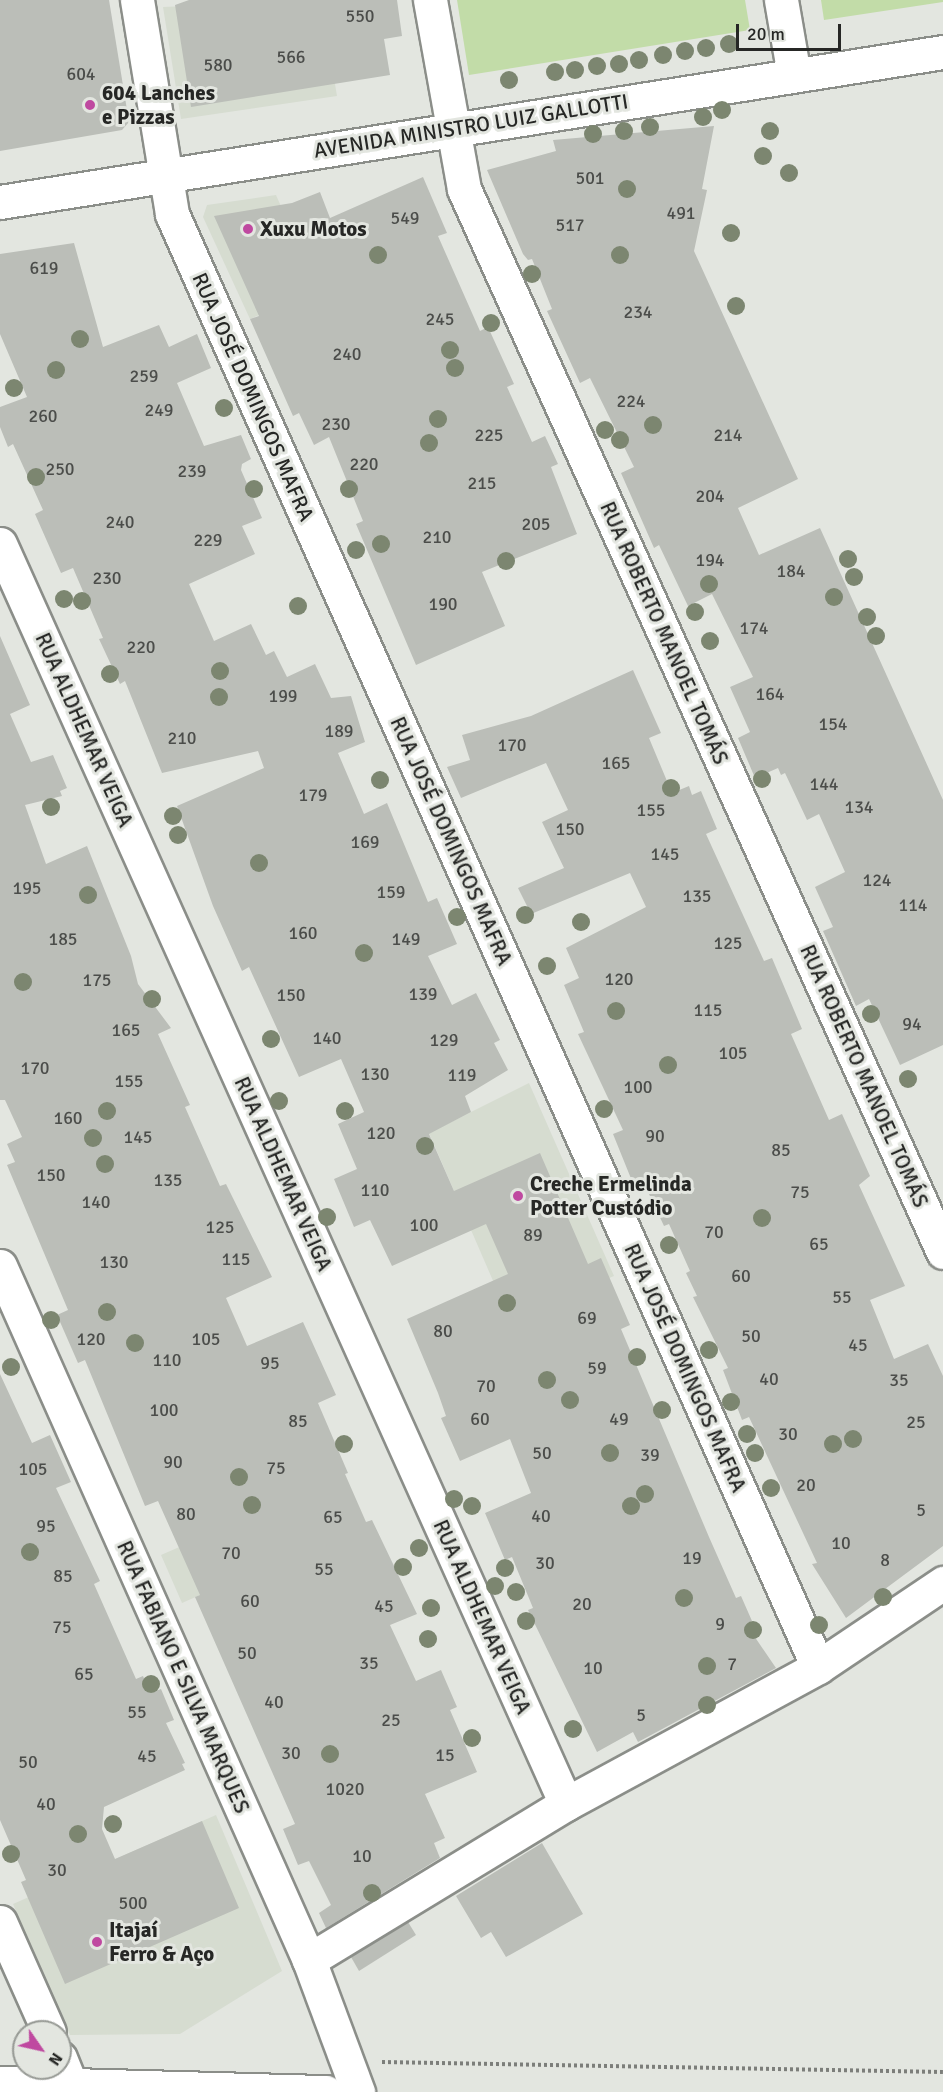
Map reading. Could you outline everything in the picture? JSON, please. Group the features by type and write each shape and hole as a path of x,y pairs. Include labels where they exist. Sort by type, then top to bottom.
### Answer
{"street":[{"name":"RUA JOSÉ DOMINGOS MAFRA","path":"136,0 172,214 818,1667"},
{"name":"RUA ROBERTO MANOEL TOMÁS","path":"430,0 451,128 464,189 943,1252"},
{"path":"781,0 794,75"},
{"name":"AVENIDA MINISTRO LUIZ GALLOTTI","path":"0,202 451,128 943,52"},
{"name":"RUA ALDHEMAR VEIGA","path":"0,544 566,1804"},
{"name":"RUA FABIANO E SILVA MARQUES","path":"0,1266 309,1960 357,2092"},
{"path":"309,1960 566,1804 818,1667 943,1583"},
{"path":"0,1922 44,2020"},
{"path":"72,2072 326,2092"},
{"path":"0,2083 18,2080"}],"path":[{"path":"346,2061 943,2072"}],"shaded area":[{"path":"321,0 337,96 181,119 163,7"},
{"path":"276,195 318,290 250,319 203,217 207,205"},
{"name":"Creche Ermelinda Potter Custódio","path":"529,1083 614,1276 510,1320 429,1133"},
{"path":"262,1511 284,1558 182,1603 161,1555"},
{"path":"216,1815 282,1971 180,2034 72,2035 72,2020 63,2020 13,1904"}],"green space":[{"path":"457,0 745,0 750,30 469,75"},
{"path":"821,0 943,0 943,2 824,20"}],"building":[{"path":"0,0 109,0 129,122 122,130 0,151"},
{"path":"189,0 397,0 402,36 384,39 390,75 191,107 175,5"},
{"path":"714,126 702,189 707,190 694,251 798,479 738,508 759,555 820,528 943,800 943,1045 900,1065 869,999 856,1006 823,931 833,927 815,887 845,872 819,814 807,820 785,773 781,775 778,768 755,778 738,738 750,732 730,687 753,677 712,594 688,606 659,545 654,548 621,473 634,467 590,378 580,383 547,311 552,309 532,259 528,260 523,254 487,170 556,151 553,140"},
{"path":"423,177 447,233 438,236 480,331 488,327 514,384 507,387 532,442 545,436 558,464 551,467 577,534 482,572 505,626 416,665 356,524 363,521 329,437 314,445 299,413 293,416 250,319 259,316 214,216 292,203 320,192 330,218"},
{"path":"74,243 103,347 159,325 169,347 197,334 211,368 177,383 204,446 241,435 251,459 242,464 241,470 262,518 242,526 255,554 189,584 214,641 251,624 266,655 274,651 287,677 315,664 331,698 351,696 365,742 338,753 364,814 387,803 428,902 437,898 457,944 428,956 452,1005 476,993 500,1040 494,1043 508,1070 465,1096 471,1112 429,1134 454,1191 540,1153 588,1264 601,1258 630,1325 621,1329 736,1598 741,1596 752,1621 746,1624 776,1668 638,1742 633,1732 597,1752 528,1610 533,1608 512,1557 505,1560 485,1513 531,1493 510,1439 460,1461 441,1418 446,1416 438,1393 407,1319 508,1274 486,1224 392,1266 370,1220 354,1227 334,1179 357,1169 338,1124 364,1112 341,1059 299,1077 249,967 242,971 213,906 177,806 264,768 258,751 162,773 125,681 120,684 99,639 103,638 73,568 61,573 35,514 43,510 13,444 8,447 0,427 0,407 27,397 0,334 0,254"},
{"path":"0,636 30,705 10,714 31,762 53,755 67,788 60,791 62,796 25,805 46,864 87,846 131,956 138,984 171,1028 158,1034 190,1105 185,1107 220,1186 226,1184 272,1277 226,1298 247,1346 303,1322 336,1395 318,1403 348,1473 345,1474 366,1522 372,1520 417,1614 390,1625 416,1681 441,1670 457,1707 450,1710 477,1772 425,1794 445,1838 434,1843 440,1858 326,1928 319,1913 331,1905 309,1861 298,1865 283,1829 295,1824 195,1597 200,1595 158,1501 145,1506 85,1360 78,1363 57,1315 68,1310 7,1165 15,1162 7,1144 22,1137 5,1100 0,1100"},
{"path":"633,670 661,733 649,738 672,793 689,786 692,795 701,791 717,829 706,834 764,961 772,958 802,1029 791,1034 829,1120 842,1114 870,1176 859,1185 905,1286 870,1300 894,1359 928,1344 943,1376 943,1546 846,1618 812,1564 817,1563 749,1417 742,1420 723,1370 728,1368 693,1297 697,1296 686,1273 690,1271 669,1224 664,1226 641,1177 632,1181 613,1134 623,1130 578,1034 584,1032 564,985 579,978 566,948 646,907 630,873 531,914 518,888 564,868 542,822 568,810 546,763 461,798 447,767 470,760 462,735 531,716"},
{"path":"0,1374 32,1443 50,1435 71,1482 56,1488 100,1581 94,1584 136,1679 143,1676 150,1693 161,1689 174,1720 166,1723 185,1763 182,1764 185,1770 104,1807 102,1829 115,1859 202,1821 239,1908 65,1984 21,1882 26,1880 0,1820"},
{"path":"542,1843 583,1914 506,1957 491,1932 481,1938 456,1896"},
{"path":"408,1922 416,1935 359,1971 351,1957"}],"place":[{"name":"604 Lanches e Pizzas","path":"90,105"},
{"name":"Xuxu Motos","path":"248,229"},
{"name":"Creche Ermelinda Potter Custódio","path":"518,1196"},
{"name":"Itajaí Ferro & Aço","path":"97,1942"}]}
